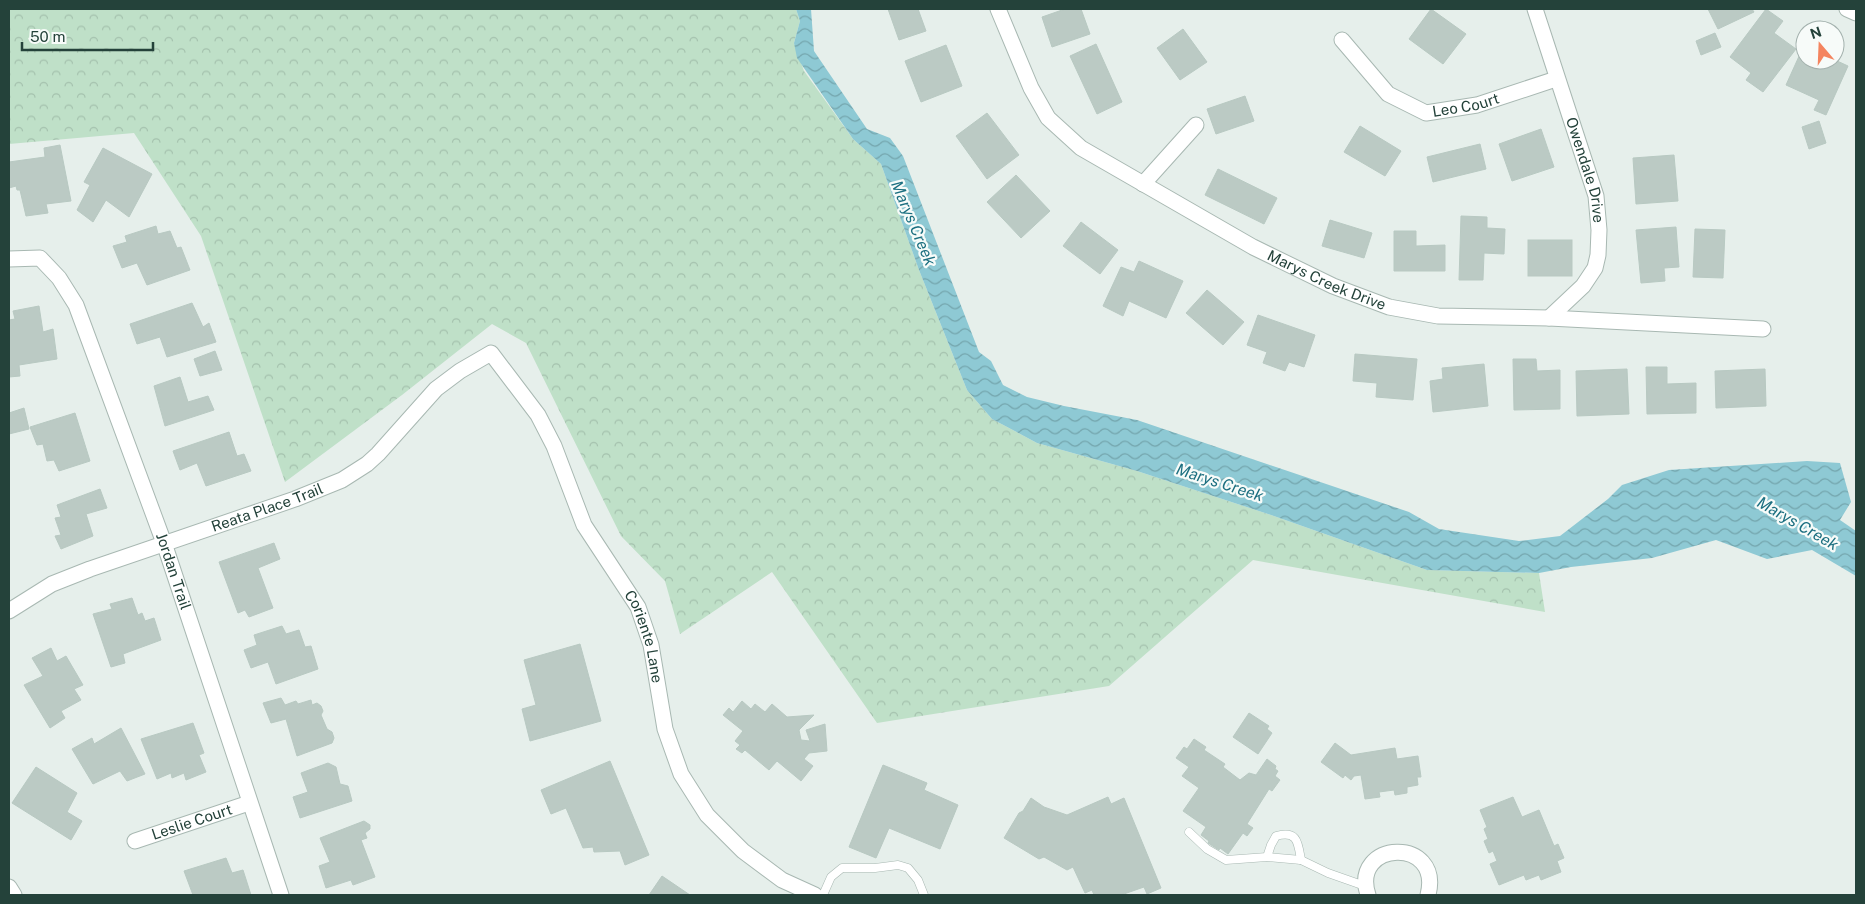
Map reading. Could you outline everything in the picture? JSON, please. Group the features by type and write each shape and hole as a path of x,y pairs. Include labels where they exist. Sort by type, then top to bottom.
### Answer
{"street":[{"name":"Marys Creek Drive","path":"998,9 1031,88 1048,118 1081,148 1254,247 1333,286 1389,307 1438,316 1548,318 1763,329"},
{"name":"Owendale Drive","path":"1535,9 1556,79 1596,196 1599,230 1598,255 1595,268 1582,286 1548,318"},
{"path":"1847,9 1856,13"},
{"name":"Leo Court","path":"1342,40 1388,94 1426,113 1477,105 1556,79"},
{"path":"1143,184 1196,125"},
{"name":"Jordan Trail","path":"9,259 40,258 59,278 76,305 164,543 281,895"},
{"name":"Reata Place Trail","path":"9,611 37,592 71,576 295,499 329,486 348,476 368,464 436,389 460,371 491,353"},
{"name":"Coriente Lane","path":"491,353 538,415 554,446 584,525 638,607 651,645 665,729 680,774 707,815 743,851 782,880 816,895"},
{"name":"Leslie Court","path":"134,841 249,803"},
{"path":"1366,891 1365,877 1369,867 1377,858 1390,852 1401,852 1412,854 1421,861 1429,878 1428,895"},
{"path":"9,887 14,895"}],"lane":[{"path":"1189,832 1207,849 1226,860 1267,857 1301,860 1366,891"},
{"path":"1267,857 1276,836 1285,834 1293,836 1298,842 1301,860"},
{"path":"822,895 831,877 842,868 875,868 898,865 908,868 918,880 924,895"}],"green space":[{"path":"9,9 796,9 800,21 794,43 804,71 853,139 881,164 919,270 967,390 992,419 1037,443 1137,471 1271,515 1427,570 1539,573 1545,612 1253,560 1109,686 877,723 772,572 680,634 665,581 621,536 526,343 492,324 402,395 285,482 201,236 134,133 9,144"}],"water":[{"name":"Marys Creek","path":"796,9 811,9 814,51 867,129 890,138 903,156 979,352 991,361 1003,385 1027,397 1137,420 1409,512 1439,529 1519,541 1560,536 1608,499 1622,485 1669,470 1807,461 1840,463 1851,502 1840,520 1856,531 1856,576 1812,550 1767,559 1716,540 1652,558 1571,567 1539,573 1427,570 1271,515 1137,471 1037,443 992,419 967,390 919,270 881,164 853,139 797,58 794,43 800,21"}],"building":[{"path":"888,9 918,9 926,31 899,40"},
{"path":"1065,9 1081,9 1090,34 1052,47 1042,17"},
{"path":"1431,9 1466,34 1443,64 1409,39"},
{"path":"1708,9 1752,9 1754,12 1718,29"},
{"path":"1766,9 1783,21 1774,33 1795,48 1763,92 1746,80 1751,73 1730,57"},
{"path":"1183,29 1207,62 1180,80 1157,48"},
{"path":"1715,33 1721,47 1701,55 1696,41"},
{"path":"1096,44 1122,102 1097,114 1070,56"},
{"path":"946,45 962,86 921,102 905,61"},
{"path":"1795,65 1795,70 1845,70 1845,65 1848,66 1826,115 1814,110 1819,100 1786,85"},
{"path":"1245,96 1254,121 1216,134 1207,109"},
{"path":"987,113 1019,155 987,179 956,136"},
{"path":"1819,121 1826,143 1809,149 1802,127"},
{"path":"1360,126 1401,151 1385,176 1344,152"},
{"path":"1541,129 1554,167 1512,181 1499,144"},
{"path":"1480,144 1486,169 1433,182 1427,157"},
{"path":"60,145 71,201 46,204 48,213 26,216 20,190 17,190 16,186 9,188 9,162 45,157 44,148"},
{"path":"103,148 152,174 129,217 106,200 93,222 77,210 90,185 84,182"},
{"path":"1674,155 1678,201 1636,204 1633,158"},
{"path":"1218,169 1277,198 1264,224 1205,195"},
{"path":"1016,175 1050,211 1021,238 987,202"},
{"path":"1461,216 1487,217 1487,228 1505,229 1504,254 1484,253 1483,280 1459,280"},
{"path":"1330,220 1372,233 1364,258 1322,246"},
{"path":"1081,222 1118,250 1100,274 1063,246"},
{"path":"156,226 158,234 170,231 177,248 181,247 190,270 147,285 137,263 122,268 113,246 127,242 125,236"},
{"path":"1676,227 1679,267 1664,268 1665,281 1641,283 1636,230"},
{"path":"1695,229 1725,230 1723,278 1693,277"},
{"path":"1394,231 1416,231 1416,246 1445,245 1445,271 1394,271"},
{"path":"1528,240 1572,240 1572,276 1528,276"},
{"path":"1139,261 1183,281 1166,318 1129,301 1123,316 1103,306 1121,267 1134,272"},
{"path":"1207,290 1244,322 1223,345 1186,313"},
{"path":"192,303 203,327 209,323 216,342 167,357 160,337 137,344 130,324"},
{"path":"39,306 43,332 53,329 57,359 19,365 20,376 9,377 9,320 15,319 13,311"},
{"path":"1258,315 1315,335 1304,367 1289,362 1285,371 1263,363 1267,352 1247,345"},
{"path":"215,351 222,370 200,376 194,359"},
{"path":"1355,354 1417,359 1413,400 1376,397 1377,383 1353,381"},
{"path":"1513,359 1536,359 1537,371 1560,370 1560,409 1514,410"},
{"path":"1484,364 1488,406 1433,412 1430,381 1443,379 1442,368"},
{"path":"1646,367 1667,367 1667,384 1696,383 1696,413 1647,414"},
{"path":"1627,369 1629,414 1577,416 1576,371"},
{"path":"1765,369 1766,406 1716,408 1715,371"},
{"path":"180,377 188,402 208,396 214,410 165,426 154,386"},
{"path":"24,408 29,429 9,434 9,413"},
{"path":"75,413 90,461 59,471 54,460 47,461 43,444 37,445 30,427"},
{"path":"229,432 237,456 244,454 251,471 206,486 197,463 180,470 173,451"},
{"path":"100,489 107,508 86,514 93,536 61,549 55,536 61,535 55,518 61,517 57,505"},
{"path":"274,543 280,559 258,568 273,608 249,617 245,610 238,613 219,562"},
{"path":"132,598 138,615 142,613 145,621 154,618 161,640 123,654 125,663 111,667 93,614 112,609 110,604"},
{"path":"282,626 286,634 299,630 305,647 311,646 318,669 276,684 268,662 251,668 244,650 257,645 254,635"},
{"path":"580,644 601,721 530,741 522,709 536,705 524,660"},
{"path":"51,648 57,661 66,656 83,685 74,689 81,700 61,711 65,718 50,728 24,685 43,676 32,658"},
{"path":"281,698 285,705 296,701 298,704 311,700 312,705 317,703 321,706 323,711 321,715 327,729 332,732 334,738 332,743 297,756 286,719 271,723 263,703"},
{"path":"742,701 751,709 755,704 765,712 772,704 787,717 814,715 799,730 801,740 810,741 806,730 825,724 827,751 809,753 804,759 813,766 801,781 777,761 769,770 745,750 742,753 736,749 740,745 735,741 743,731 723,715 729,708 733,712"},
{"path":"1249,713 1269,726 1267,729 1272,733 1258,754 1233,737"},
{"path":"193,723 204,753 199,755 206,772 186,780 184,773 172,778 171,773 157,779 141,739"},
{"path":"121,728 145,774 127,781 120,771 93,784 72,749 92,738 94,744"},
{"path":"1194,739 1206,747 1204,750 1225,764 1223,767 1240,780 1249,773 1256,775 1267,759 1276,766 1275,769 1278,771 1275,776 1280,780 1272,791 1269,789 1247,824 1253,828 1247,836 1243,833 1228,854 1208,843 1209,841 1201,835 1206,827 1183,811 1199,788 1182,776 1189,767 1176,758 1184,747 1187,749"},
{"path":"1335,743 1351,755 1395,748 1397,759 1418,756 1421,777 1417,777 1418,785 1407,787 1407,793 1395,795 1394,790 1379,792 1380,797 1365,799 1361,775 1354,776 1351,780 1345,775 1343,778 1321,762"},
{"path":"610,761 649,855 625,865 620,851 594,852 593,847 583,848 566,808 551,814 541,790"},
{"path":"328,763 336,767 340,784 348,786 352,801 300,818 293,797 308,792 301,773"},
{"path":"883,765 927,783 924,790 958,805 940,849 889,828 876,858 849,847"},
{"path":"36,767 77,793 67,812 82,821 71,840 12,803"},
{"path":"1108,797 1111,804 1124,798 1161,888 1147,894 1144,887 1121,895 1094,895 1092,890 1085,893 1073,867 1067,870 1044,857 1039,859 1004,838 1019,813 1023,811 1031,798 1044,807 1067,815"},
{"path":"1513,797 1522,817 1539,810 1554,846 1558,844 1564,858 1557,861 1561,872 1541,880 1539,875 1526,880 1524,875 1499,885 1490,864 1497,861 1493,851 1489,853 1484,841 1488,839 1484,829 1487,827 1480,810"},
{"path":"364,821 370,825 370,829 365,833 367,838 361,840 375,877 353,885 351,880 326,888 319,866 330,862 320,838"},
{"path":"226,858 232,873 243,870 251,895 193,895 184,871"},
{"path":"662,876 690,895 649,895"}]}
